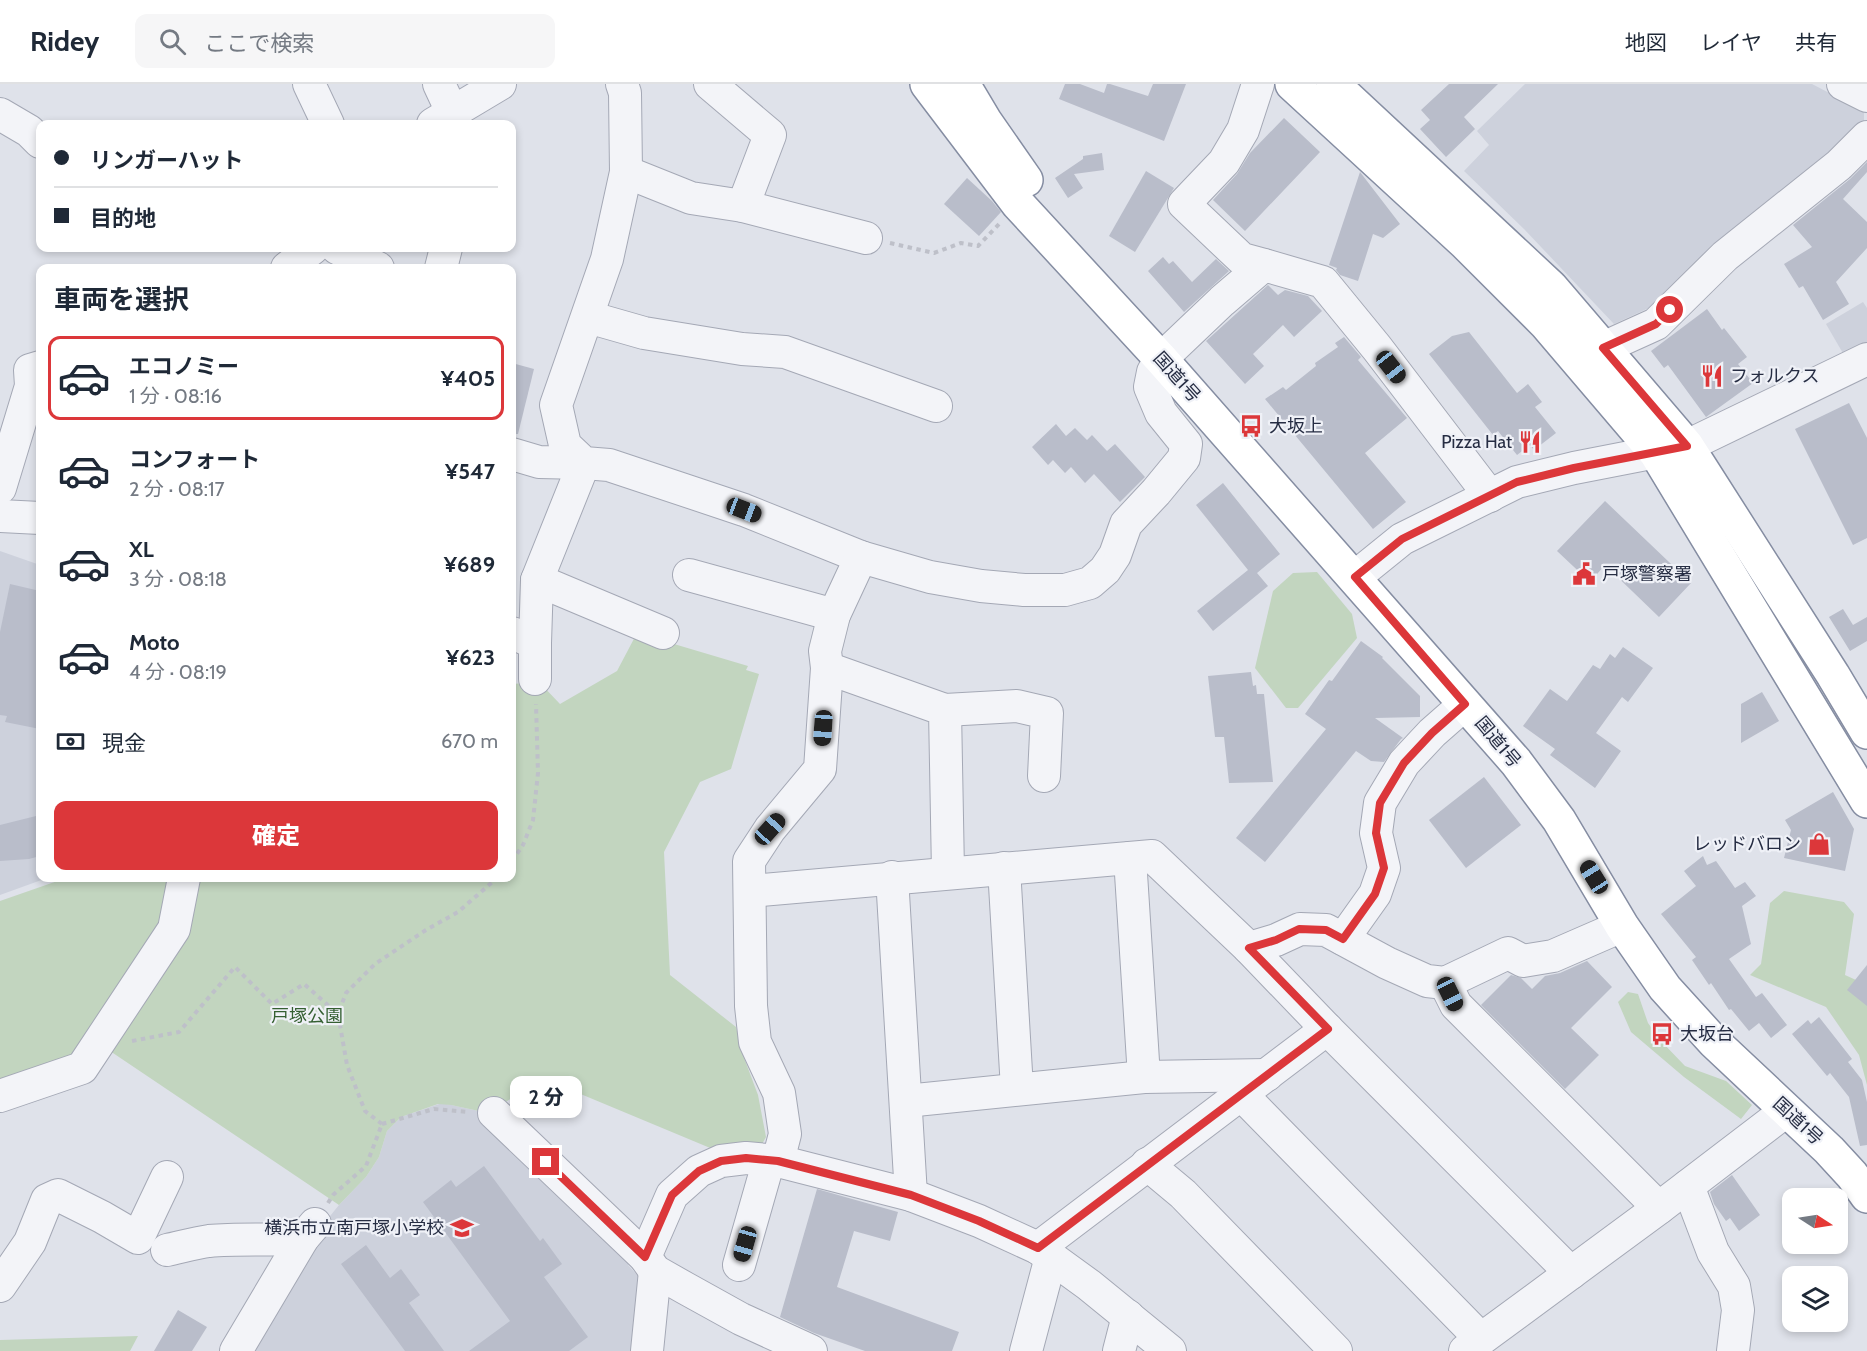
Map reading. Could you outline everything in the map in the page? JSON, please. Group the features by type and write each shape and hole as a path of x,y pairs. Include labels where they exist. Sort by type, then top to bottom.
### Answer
{"highway":[{"name":"国道1号","path":"927,84 1018,204 1161,359 1516,762 1559,820 1622,926 1665,988 1714,1042 1829,1150 1852,1175 1867,1196"},
{"name":"国道1号","path":"963,84 1109,301"},
{"path":"1292,84 1465,243 1546,324 1656,453 1867,801"},
{"path":"1337,86 1551,287 1687,446 1867,732"}],"street":[{"path":"309,84 326,120"},
{"path":"439,84 447,120"},
{"path":"448,120 500,84"},
{"path":"584,463 565,445 556,405 607,259 626,172 625,93 622,84"},
{"path":"710,84 770,135 743,206"},
{"path":"1258,84 1243,130 1224,162 1184,204 1242,259 1323,282 1377,348 1490,496"},
{"path":"1843,84 1867,96"},
{"path":"0,114 29,130 36,138"},
{"path":"1603,348 1656,324 1725,256 1839,165 1867,137"},
{"path":"626,172 691,198 743,206 866,238"},
{"path":"292,264 308,252"},
{"path":"345,252 370,264"},
{"path":"516,455 539,462 609,465 722,503 861,557 930,577 981,586 1024,590 1065,590 1090,583 1105,570 1115,555 1126,524 1184,458 1186,444 1161,413 1150,387 1153,372 1161,359 1264,265"},
{"path":"588,317 665,337 742,349 785,352 936,406"},
{"path":"1355,577 1402,539 1517,482 1574,468 1687,446 1867,359"},
{"path":"0,488 31,386 30,370 36,368"},
{"path":"535,679 523,638 537,580 584,463"},
{"path":"0,516 36,518"},
{"path":"739,1265 785,1134 779,1093 755,1042 749,959 749,861 770,829 820,769 827,668 825,651 834,615 861,557"},
{"path":"689,575 834,615"},
{"path":"537,580 663,633"},
{"path":"827,668 945,710 1017,706 1047,713 1044,776"},
{"path":"1343,939 1375,894 1384,868 1376,833 1380,803 1404,763 1432,733 1465,704"},
{"path":"945,710 948,872"},
{"path":"750,891 1152,856 1249,948 1571,1274"},
{"path":"1130,858 1144,1077"},
{"path":"1004,868 1017,1089"},
{"path":"892,877 911,1195"},
{"path":"0,1096 82,1068 174,929 183,882"},
{"path":"1249,948 1276,940 1299,929 1326,930 1387,963 1427,981 1445,983 1508,953 1523,961 1552,956 1622,926"},
{"path":"1445,983 1456,1005 1659,1209"},
{"path":"1026,1351 1045,1253 1147,1164 1328,1029"},
{"path":"906,1101 1144,1077 1267,1075"},
{"path":"1241,1094 1473,1345 1659,1209 1786,1111"},
{"path":"494,1113 650,1264 741,1319 811,1351"},
{"path":"647,1351 650,1264 672,1195 699,1171 721,1161 746,1158 774,1160 911,1195 979,1221 1045,1253 1170,1351"},
{"path":"1147,1164 1183,1194 1336,1351"},
{"path":"151,1244 167,1177"},
{"path":"1688,1186 1713,1252 1734,1286 1738,1310 1733,1351"},
{"path":"0,1286 30,1242 47,1200 58,1195 151,1244 243,1239 275,1241 309,1231"},
{"path":"236,1351 309,1231"},
{"path":"1119,1351 1128,1316"}],"path":[{"path":"866,238 934,253 961,243 978,246 1018,204"},
{"path":"516,855 534,820 538,773 535,679"},
{"path":"382,1124 365,1111 347,1065 338,1014 346,993 375,964 458,912 492,882"},
{"path":"96,1047 179,1032 235,967 272,1004 304,984 338,1014"},
{"path":"382,1124 434,1109 494,1113"},
{"path":"309,1231 333,1195 366,1166 382,1124"}],"shaded area":[{"path":"1525,84 1812,84 1864,111 1864,126 1664,301 1614,324 1524,229 1464,171 1489,145 1477,131"},
{"path":"1863,302 1867,308 1867,343 1844,355 1826,324"},
{"path":"0,551 36,564 36,882 0,895"},
{"name":"横浜市立南戸塚小学校","path":"442,1103 488,1113 635,1257 628,1265 648,1287 641,1351 243,1351 301,1252 339,1205 366,1177 379,1157 387,1131 401,1117"}],"green space":[{"path":"1317,572 1352,614 1357,638 1298,708 1286,708 1255,668 1273,591 1293,573"},
{"name":"戸塚公園","path":"637,633 748,666 746,670 759,674 731,769 700,782 664,852 670,975 736,1027 743,1055 758,1095 766,1137 760,1148 715,1150 571,1090 539,1081 488,1113 438,1104 401,1117 387,1131 379,1157 366,1177 339,1205 110,1051 0,1086 0,901 55,882 516,882 516,684 539,682 560,704 617,671"},
{"path":"1784,891 1844,902 1854,914 1845,975 1867,985 1867,1085 1859,1055 1826,1007 1750,975 1761,964 1770,903"},
{"path":"1628,992 1638,994 1648,1023 1661,1041 1685,1066 1726,1081 1752,1105 1741,1119 1684,1077 1631,1032 1618,1002"},
{"path":"138,1336 130,1351 0,1351 0,1340"}],"building":[{"path":"1065,84 1080,84 1104,93 1107,84 1110,84 1148,96 1153,84 1186,84 1164,141 1059,99"},
{"path":"1449,84 1498,84 1464,117 1475,129 1446,157 1420,129 1430,120 1421,110"},
{"path":"1284,118 1320,152 1245,231 1213,200 1237,174 1250,153"},
{"path":"1102,153 1104,170 1074,174 1083,188 1068,198 1055,178 1083,159 1083,156"},
{"path":"1867,162 1867,172 1843,199 1867,222 1867,248 1836,282 1849,304 1823,320 1803,286 1799,288 1784,264 1812,247 1793,225 1850,179"},
{"path":"1146,171 1174,188 1135,252 1109,236"},
{"path":"1360,172 1400,224 1383,238 1373,234 1358,281 1340,275 1337,268 1329,265"},
{"path":"967,178 1001,212 979,236 944,204"},
{"path":"1163,257 1169,264 1173,261 1192,282 1216,259 1229,271 1184,312 1148,271"},
{"path":"1268,285 1278,295 1285,290 1308,296 1322,311 1294,337 1283,325 1253,354 1264,366 1245,384 1206,341"},
{"name":"フォルクス","path":"1707,309 1722,330 1724,328 1747,357 1738,364 1753,383 1706,417 1668,365 1664,368 1651,351"},
{"path":"1469,332 1517,393 1528,384 1542,402 1535,407 1556,433 1534,450 1530,445 1517,455 1498,431 1493,435 1429,354 1452,336"},
{"path":"1344,337 1361,357 1358,360 1407,418 1365,453 1406,502 1373,529 1265,399 1283,387 1286,390 1316,366 1315,363 1338,347 1335,343"},
{"path":"516,364 534,369 518,434 516,434"},
{"path":"1849,403 1867,438 1867,538 1853,545 1795,429"},
{"path":"1056,424 1066,436 1075,428 1087,440 1092,435 1107,451 1115,444 1145,477 1120,502 1094,474 1085,483 1071,467 1065,473 1053,460 1048,465 1032,447"},
{"path":"1223,483 1280,554 1257,573 1268,586 1213,631 1197,611 1248,570 1196,505"},
{"path":"1605,501 1691,583 1659,617 1605,565 1590,582 1557,551"},
{"path":"10,584 36,590 36,728 5,722 7,716 0,715 0,632"},
{"path":"1843,609 1853,625 1867,617 1867,641 1850,651 1829,617"},
{"path":"1361,641 1383,657 1420,696 1420,717 1375,718 1403,738 1384,762 1371,761 1356,751 1265,862 1236,838 1326,729 1305,714"},
{"path":"1623,647 1653,668 1628,702 1622,697 1596,733 1621,751 1595,788 1550,755 1555,749 1523,726 1550,689 1567,701 1593,665 1600,669 1610,654 1615,658"},
{"path":"1251,672 1257,694 1264,694 1273,782 1229,783 1224,737 1215,737 1208,676"},
{"path":"1762,692 1779,721 1741,743 1741,704"},
{"path":"1484,777 1521,825 1466,868 1429,820"},
{"name":"レッドバロン","path":"1833,792 1854,829 1845,871 1784,858 1791,830 1785,820"},
{"path":"36,816 36,857 0,861 0,825"},
{"path":"1703,856 1707,865 1716,861 1735,888 1745,882 1756,896 1742,906 1751,944 1729,959 1756,997 1762,993 1787,1025 1771,1038 1759,1023 1749,1031 1731,1009 1729,1010 1692,960 1696,957 1661,914 1696,886 1684,871"},
{"path":"1587,961 1612,987 1571,1028 1599,1055 1565,1089 1481,1005 1511,975 1521,978 1532,989 1545,976 1560,973"},
{"path":"1867,965 1867,1006 1847,990"},
{"path":"1819,1017 1852,1059 1848,1062 1862,1080 1867,1102 1867,1145 1860,1146 1849,1097 1830,1073 1827,1076 1792,1034 1808,1020 1811,1024"},
{"path":"484,1166 540,1241 543,1238 562,1264 544,1277 588,1337 569,1351 469,1351 510,1321 423,1202 451,1180 456,1187"},
{"path":"1732,1175 1760,1215 1739,1231 1730,1218 1726,1221 1714,1204 1710,1192"},
{"path":"817,1189 898,1212 890,1241 854,1231 837,1287 959,1332 952,1351 865,1351 814,1333 780,1317"},
{"path":"366,1245 390,1278 401,1269 420,1295 409,1303 444,1351 405,1351 341,1264"},
{"path":"178,1310 207,1327 192,1351 154,1351"}],"place":[{"name":"フォルクス","path":"1712,376"},
{"name":"大坂上","path":"1251,426"},
{"name":"Pizza Hat","path":"1530,442"},
{"name":"戸塚警察署","path":"1584,574"},
{"name":"レッドバロン","path":"1819,844"},
{"name":"大坂台","path":"1662,1034"},
{"name":"横浜市立南戸塚小学校","path":"462,1228"}],"route":[{"path":"546,1162 645,1257 672,1195 699,1171 721,1161 746,1158 778,1161 911,1195 979,1221 1038,1248 1328,1029 1249,948 1276,940 1299,929 1326,930 1343,939 1375,894 1384,868 1376,833 1380,803 1404,763 1432,733 1465,704 1355,577 1402,539 1517,482 1574,468 1687,446 1603,348 1656,324 1670,310"}]}
